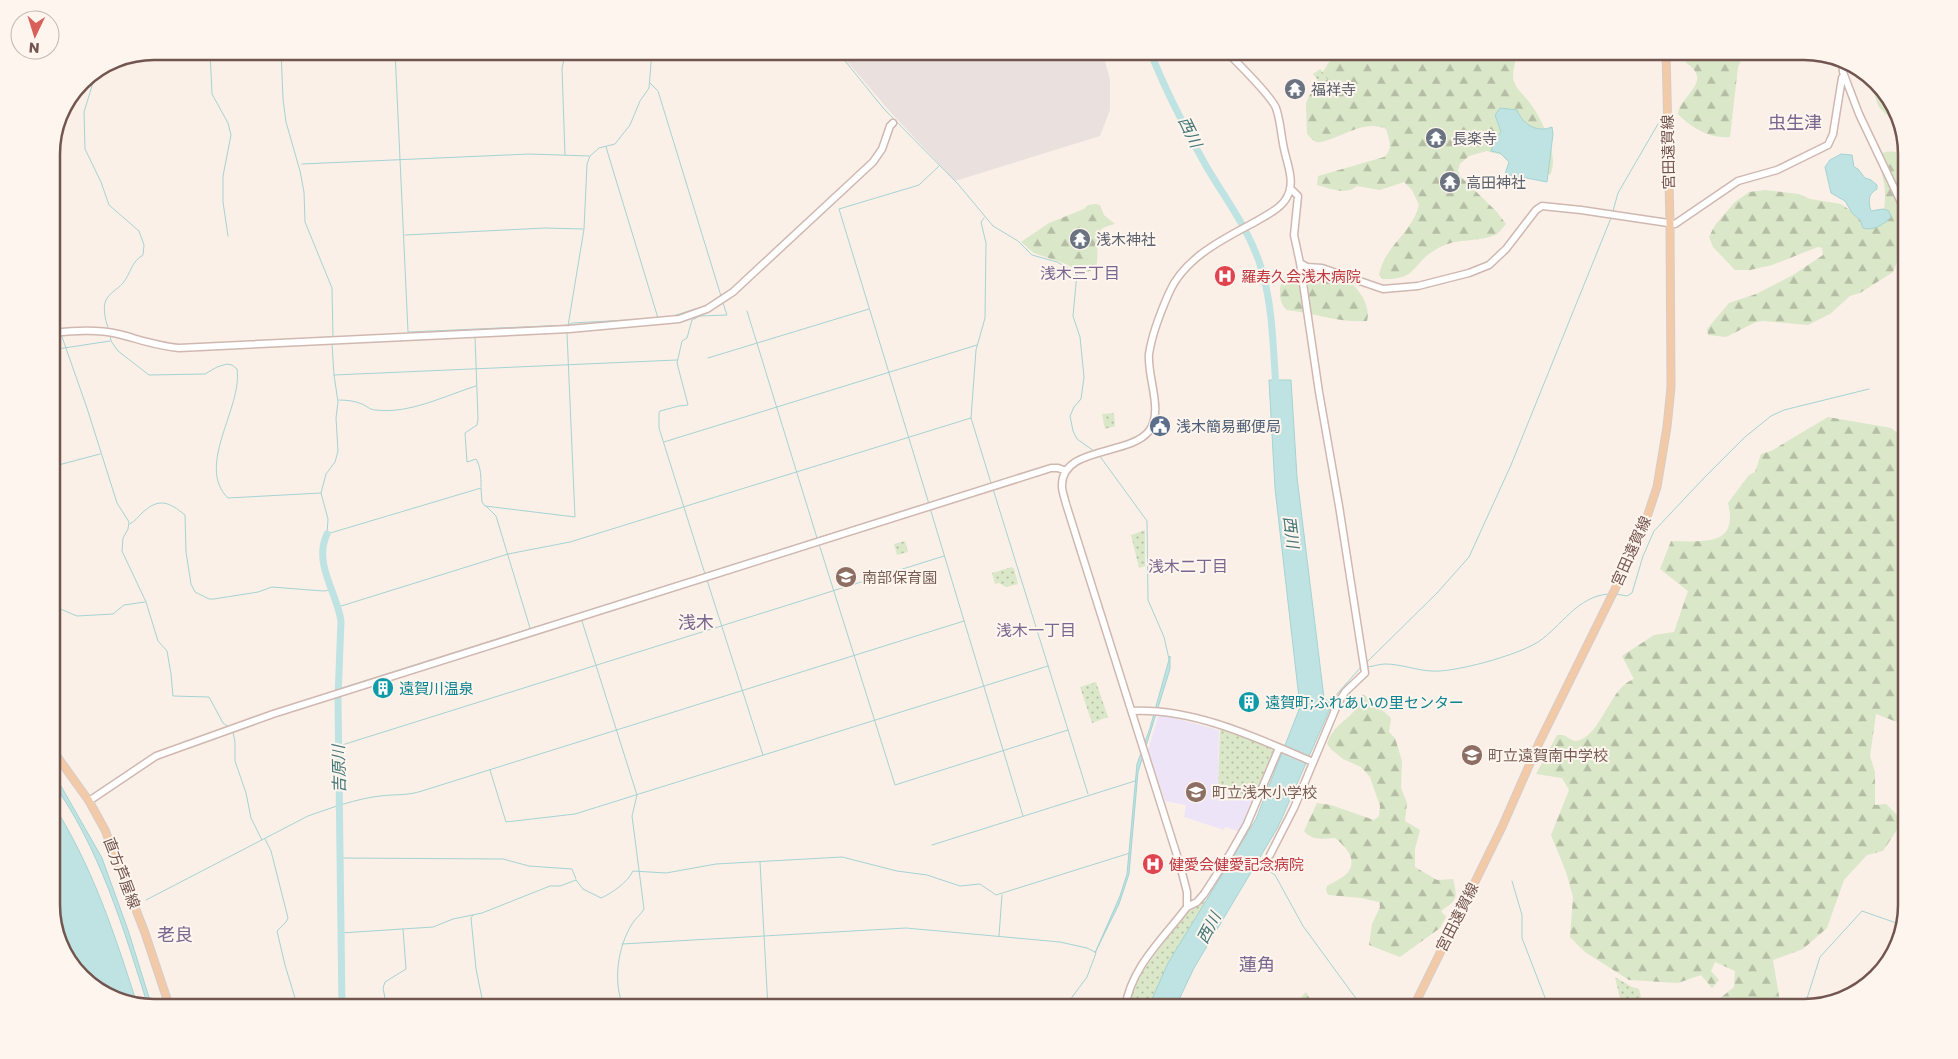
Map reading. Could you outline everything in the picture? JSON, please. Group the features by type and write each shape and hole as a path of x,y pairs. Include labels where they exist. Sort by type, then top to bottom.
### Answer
{"main road":[{"name":"宮田遠賀線","path":"1417,999 1502,827 1539,743 1563,697 1644,526 1657,488 1663,459 1670,397 1670,224 1666,60"},
{"name":"直方芦屋線","path":"60,759 89,801 105,830 145,933 167,999"}],"street":[{"path":"1187,907 1187,892 1180,865 1066,504 1062,484 1068,468 1081,459 1143,438 1153,424 1155,407 1149,371 1150,351 1169,291 1190,263 1283,203 1290,188 1290,173 1276,109 1258,85 1234,60"},
{"path":"1843,69 1859,114 1898,196"},
{"path":"1300,263 1307,267 1322,268 1374,287 1418,286 1469,273 1489,264 1498,258 1536,210 1542,206 1675,224 1738,181 1777,170 1828,145 1834,134 1844,74"},
{"path":"60,333 98,331 178,348 569,329 679,320 707,309 732,292 754,273 873,162 882,149 890,126 893,123"},
{"path":"1270,854 1294,808 1311,761 1338,703 1365,673 1294,235 1298,196 1290,188"},
{"path":"89,801 156,756 231,729 384,678 1051,468 1058,468 1066,472"},
{"path":"1132,711 1156,711 1230,728 1311,761"},
{"path":"1127,999 1136,972 1187,907 1197,902 1204,894 1233,848 1258,800 1281,749"}],"shaded area":[{"path":"846,60 1105,60 1110,79 1110,110 1100,136 955,181 894,116"},
{"path":"1159,714 1219,730 1218,791 1252,800 1240,830 1225,827 1224,830 1184,817 1186,805 1165,801 1148,750"}],"green space":[{"path":"1330,60 1516,60 1513,71 1514,82 1535,110 1544,128 1551,148 1553,167 1550,175 1509,157 1487,151 1469,156 1460,164 1458,170 1460,176 1497,212 1506,224 1495,235 1450,243 1435,250 1427,255 1409,274 1403,277 1383,279 1379,275 1386,256 1410,224 1419,205 1412,190 1404,182 1380,190 1357,186 1343,191 1317,185 1318,176 1384,157 1390,147 1386,129 1371,126 1316,142 1307,134 1306,103"},
{"path":"1684,60 1741,60 1738,67 1730,137 1702,132 1678,114 1679,109 1696,83 1696,73"},
{"path":"1320,69 1328,79 1321,84 1313,74"},
{"path":"1874,91 1891,119 1881,109"},
{"path":"1892,151 1898,152 1898,260 1893,272 1860,293 1850,296 1830,314 1808,325 1764,321 1756,322 1726,337 1708,335 1707,329 1729,303 1756,294 1793,275 1823,255 1822,248 1818,247 1772,265 1750,270 1735,270 1713,247 1709,237 1715,225 1735,202 1749,192 1765,190 1799,194 1810,199 1841,204 1858,216 1882,219 1885,192 1880,158 1881,154"},
{"path":"1088,205 1100,205 1104,215 1115,224 1104,227 1101,231 1098,240 1096,267 1088,272 1078,271 1066,264 1034,253 1021,242 1049,223 1084,209"},
{"path":"1309,265 1339,275 1350,282 1356,288 1367,307 1367,321 1337,319 1287,310 1280,296 1282,282 1289,274"},
{"path":"1114,413 1115,426 1105,429 1102,414"},
{"path":"1828,417 1891,428 1898,433 1898,722 1876,714 1870,756 1875,772 1875,805 1886,804 1898,816 1898,828 1883,851 1867,855 1844,880 1827,928 1803,949 1773,960 1780,999 1719,999 1734,987 1735,971 1715,962 1711,971 1719,980 1712,988 1701,975 1678,983 1629,980 1585,952 1570,937 1573,897 1566,872 1551,835 1569,790 1562,778 1536,774 1557,735 1563,735 1574,741 1583,738 1598,723 1617,692 1634,679 1622,656 1654,635 1674,632 1688,591 1660,569 1671,541 1706,541 1723,535 1728,528 1730,518 1728,503 1749,475 1755,472 1761,454 1771,451"},
{"path":"1145,530 1145,566 1139,568 1131,535"},
{"path":"905,541 908,552 897,555 894,544"},
{"path":"1012,567 1018,584 1006,587 999,583 995,584 992,573"},
{"path":"1096,682 1108,717 1092,723 1080,687"},
{"path":"1362,694 1391,718 1389,732 1395,738 1402,761 1401,788 1407,803 1405,821 1420,830 1415,849 1415,867 1437,880 1453,879 1456,895 1453,901 1441,911 1446,917 1440,928 1400,957 1369,945 1372,924 1380,907 1379,902 1361,898 1328,895 1327,886 1344,876 1351,867 1351,858 1343,845 1335,838 1314,838 1304,831 1317,803 1331,805 1374,820 1379,816 1380,806 1370,777 1361,767 1343,759 1327,744 1335,729 1356,709"},
{"path":"1220,728 1275,749 1255,800 1218,789"},
{"path":"1204,899 1205,902 1168,963 1152,999 1131,999 1134,985 1142,972 1189,911"},
{"path":"1615,977 1639,989 1641,999 1620,999"},
{"path":"1306,992 1311,999 1300,999"}],"water":[{"path":"1500,108 1517,110 1527,124 1536,128 1546,129 1552,127 1553,134 1547,182 1505,174 1509,162 1500,153 1491,151 1495,140 1501,132 1495,115"},
{"path":"1841,154 1852,155 1854,167 1865,178 1877,185 1877,189 1872,193 1869,204 1871,211 1883,209 1889,211 1891,217 1885,223 1870,229 1863,228 1860,220 1852,213 1845,201 1831,193 1825,167 1830,160"},
{"path":"1269,380 1291,380 1297,477 1324,698 1332,704 1278,827 1194,968 1179,999 1152,999 1168,963 1256,819 1300,707 1275,488"},
{"path":"1170,656 1170,669 1138,772 1129,874 1119,904 1095,953 1120,896 1127,874 1137,764 1150,728"},
{"path":"60,785 102,858 128,930 150,999 146,999 119,918 97,861 60,794"},
{"path":"60,815 90,874 120,951 135,997 112,989 92,976 76,957 65,935 60,911"}],"waterway":[{"path":"210,60 212,94 228,123 231,135 223,176 223,202 228,236"},
{"path":"281,60 286,122 304,192 305,222 332,288 333,337"},
{"path":"395,60 408,332 568,325 572,323 646,319"},
{"path":"564,60 562,68 565,155"},
{"path":"568,326 584,229 587,164 590,156 599,148 615,144 630,125 640,101 649,88 651,60"},
{"path":"844,60 884,109 958,184 993,226 1018,241 1032,255 1057,262 1077,273 1073,316 1080,337 1084,377 1081,399 1074,407 1070,416 1077,439 1094,451"},
{"name":"西川","path":"1154,60 1183,123 1205,164 1237,216 1257,256 1266,285 1272,329 1276,387"},
{"path":"92,83 84,112 85,149 101,182 109,205 139,231 144,245 143,255 134,264 123,283 106,300 104,306 109,330"},
{"path":"650,83 658,91 721,296"},
{"path":"1613,211 1618,193 1658,124"},
{"path":"606,147 658,318"},
{"path":"302,164 529,154 589,156"},
{"path":"929,504 839,209 919,185 939,166"},
{"path":"984,218 981,222 986,243 985,318 976,350 971,418 991,483"},
{"path":"1366,663 1437,593 1469,557 1511,465 1611,218"},
{"path":"405,235 545,228 583,229"},
{"path":"705,574 659,428 659,413 660,411 688,405 677,363 682,341 687,338 692,320 700,316 727,315 723,303"},
{"path":"670,317 698,308"},
{"path":"708,358 869,309"},
{"path":"747,311 817,538"},
{"path":"332,344 338,402 336,418 338,451 335,462 326,474 321,493 328,519 327,534 481,488 482,502 485,506 575,517 567,333"},
{"path":"61,334 117,503 129,522 128,529 123,538 122,551 146,602 158,641 167,651 173,696 209,697 223,723 229,727"},
{"path":"110,334 111,341 118,351 149,375 205,374 227,364 237,369 237,384 222,436 216,470 219,485 228,498 321,493"},
{"path":"475,337 478,419 477,425 465,433 467,462 476,459 478,462 481,487"},
{"path":"60,349 110,341"},
{"path":"664,442 977,345"},
{"path":"334,375 677,360"},
{"path":"339,400 357,402 374,410 389,411 414,407 476,386"},
{"path":"1616,594 1627,596 1632,593 1643,556 1654,531 1745,437 1771,416 1784,410 1869,389"},
{"path":"338,607 508,554 570,542 971,418"},
{"path":"60,465 100,454"},
{"path":"1099,455 1147,521 1148,600 1164,637 1169,659"},
{"path":"993,489 1088,794"},
{"path":"339,689 966,491"},
{"path":"130,524 148,508 159,503 169,504 185,515 186,552 191,584 195,592 209,599 258,592 272,587 332,590"},
{"path":"486,506 496,516 530,628"},
{"path":"930,508 1023,816"},
{"name":"吉原川","path":"327,534 323,545 324,567 341,621 338,698 342,999"},
{"path":"819,544 895,785 1068,730"},
{"path":"339,746 944,556"},
{"path":"707,580 763,755"},
{"path":"1366,667 1391,664 1441,671 1470,666 1501,657 1538,642 1579,606 1588,600 1609,594"},
{"path":"60,609 77,616 113,614 124,605 145,602"},
{"path":"581,618 637,795 632,816 644,909 627,933 620,954 618,987 620,999"},
{"path":"146,900 308,816 325,810 371,797 416,793 964,621"},
{"path":"490,770 506,822 575,814 1048,666"},
{"path":"1329,703 1361,667"},
{"path":"233,732 235,761 246,793 251,818 262,840"},
{"path":"932,845 1135,781"},
{"path":"265,839 271,851 288,918 277,931 295,999"},
{"path":"341,933 433,927 453,919 482,913 550,886 560,886 576,880 583,889 601,898 619,887 633,871 666,873 716,864 842,857 897,871 927,875 960,886 980,884 996,895 1130,853"},
{"path":"339,858 503,859 529,866 572,869 576,879"},
{"path":"760,862 768,999"},
{"path":"1257,863 1275,875 1303,926 1356,999"},
{"path":"1512,881 1522,915 1522,938 1546,999"},
{"path":"999,936 1002,895"},
{"path":"1807,999 1820,957 1862,911 1896,923"},
{"path":"473,915 471,918 476,969 482,999"},
{"path":"622,944 906,928 1060,942 1087,948 1095,952"},
{"path":"385,999 383,988 385,982 406,969 403,929"},
{"path":"1071,999 1087,977 1096,953"}],"place":[{"name":"福祥寺","path":"1295,89"},
{"name":"長楽寺","path":"1436,138"},
{"name":"高田神社","path":"1450,182"},
{"name":"浅木神社","path":"1080,239"},
{"name":"羅寿久会浅木病院","path":"1225,276"},
{"name":"浅木簡易郵便局","path":"1160,426"},
{"name":"南部保育園","path":"846,577"},
{"name":"遠賀川温泉","path":"383,688"},
{"name":"遠賀町;ふれあいの里センター","path":"1249,702"},
{"name":"町立遠賀南中学校","path":"1472,755"},
{"name":"町立浅木小学校","path":"1196,792"},
{"name":"健愛会健愛記念病院","path":"1153,864"}],"district":[{"name":"虫生津","path":"1795,122"},
{"name":"浅木三丁目","path":"1080,273"},
{"name":"浅木二丁目","path":"1188,566"},
{"name":"浅木","path":"696,622"},
{"name":"浅木一丁目","path":"1036,630"},
{"name":"老良","path":"175,934"},
{"name":"蓮角","path":"1257,964"}]}
